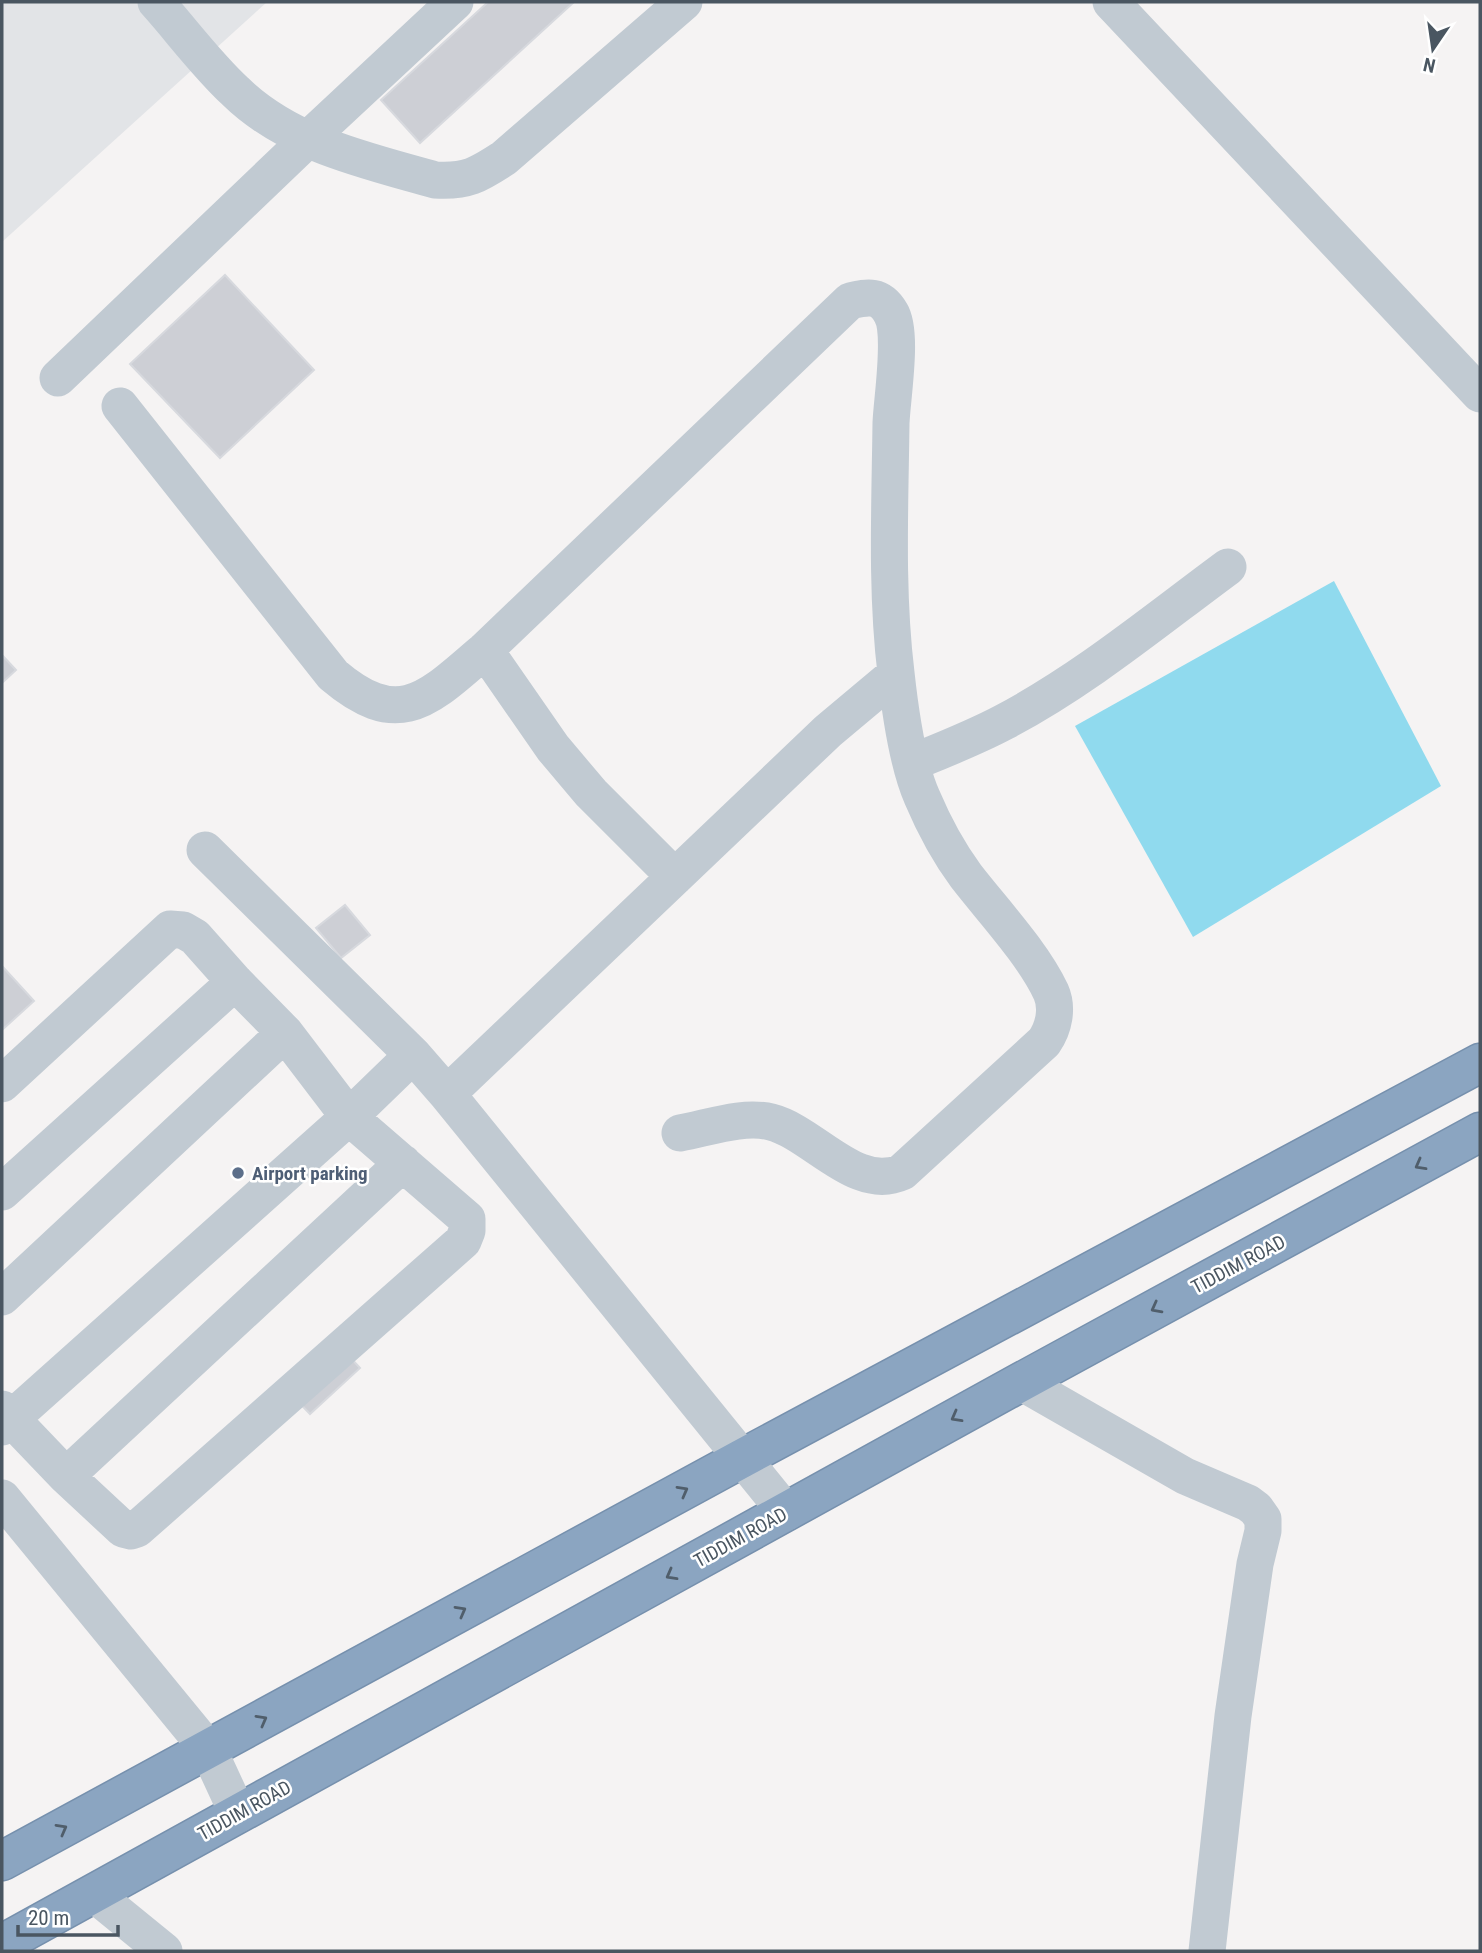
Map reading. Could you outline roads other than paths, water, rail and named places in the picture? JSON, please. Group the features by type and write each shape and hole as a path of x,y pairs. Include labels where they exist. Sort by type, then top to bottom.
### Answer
{"highway":[{"path":"2,1861 741,1459 1480,1063"},
{"name":"TIDDIM ROAD","path":"2,1944 1480,1132"}],"street":[{"path":"156,2 235,92 268,118 307,140 435,180 455,181 474,177 504,158 684,2"},
{"path":"58,379 455,2"},
{"path":"1111,2 1480,394"},
{"path":"120,406 333,675 353,692 372,702 391,705 416,701 438,690 485,650 850,301 871,296 891,313 896,331 891,420 891,620 896,674 911,762 923,799 964,873 1032,961 1052,993 1054,1013 1051,1032 1044,1042 902,1172 891,1177 877,1177 861,1172 814,1143 774,1123 750,1120 680,1133"},
{"path":"911,762 972,738 1051,694 1104,659 1228,567"},
{"path":"485,650 553,748 591,793 675,877"},
{"path":"447,1094 828,731 896,674"},
{"path":"205,850 413,1055 786,1512"},
{"path":"2,1084 170,929 183,930 195,937 285,1033 349,1117 467,1219 467,1231 463,1241 137,1529 131,1531 122,1529 5,1419 349,1117 413,1055"},
{"path":"2,1192 235,982"},
{"path":"2,1297 285,1033"},
{"path":"66,1476 403,1163"},
{"path":"1021,1382 1185,1476 1248,1503 1263,1519 1233,1716 1207,1951"},
{"path":"2,1498 208,1749 238,1814"},
{"path":"94,1894 164,1951"}],"water":[{"path":"1334,581 1441,786 1193,937 1075,726"}],"place":[{"name":"Airport parking","path":"238,1173"}]}
